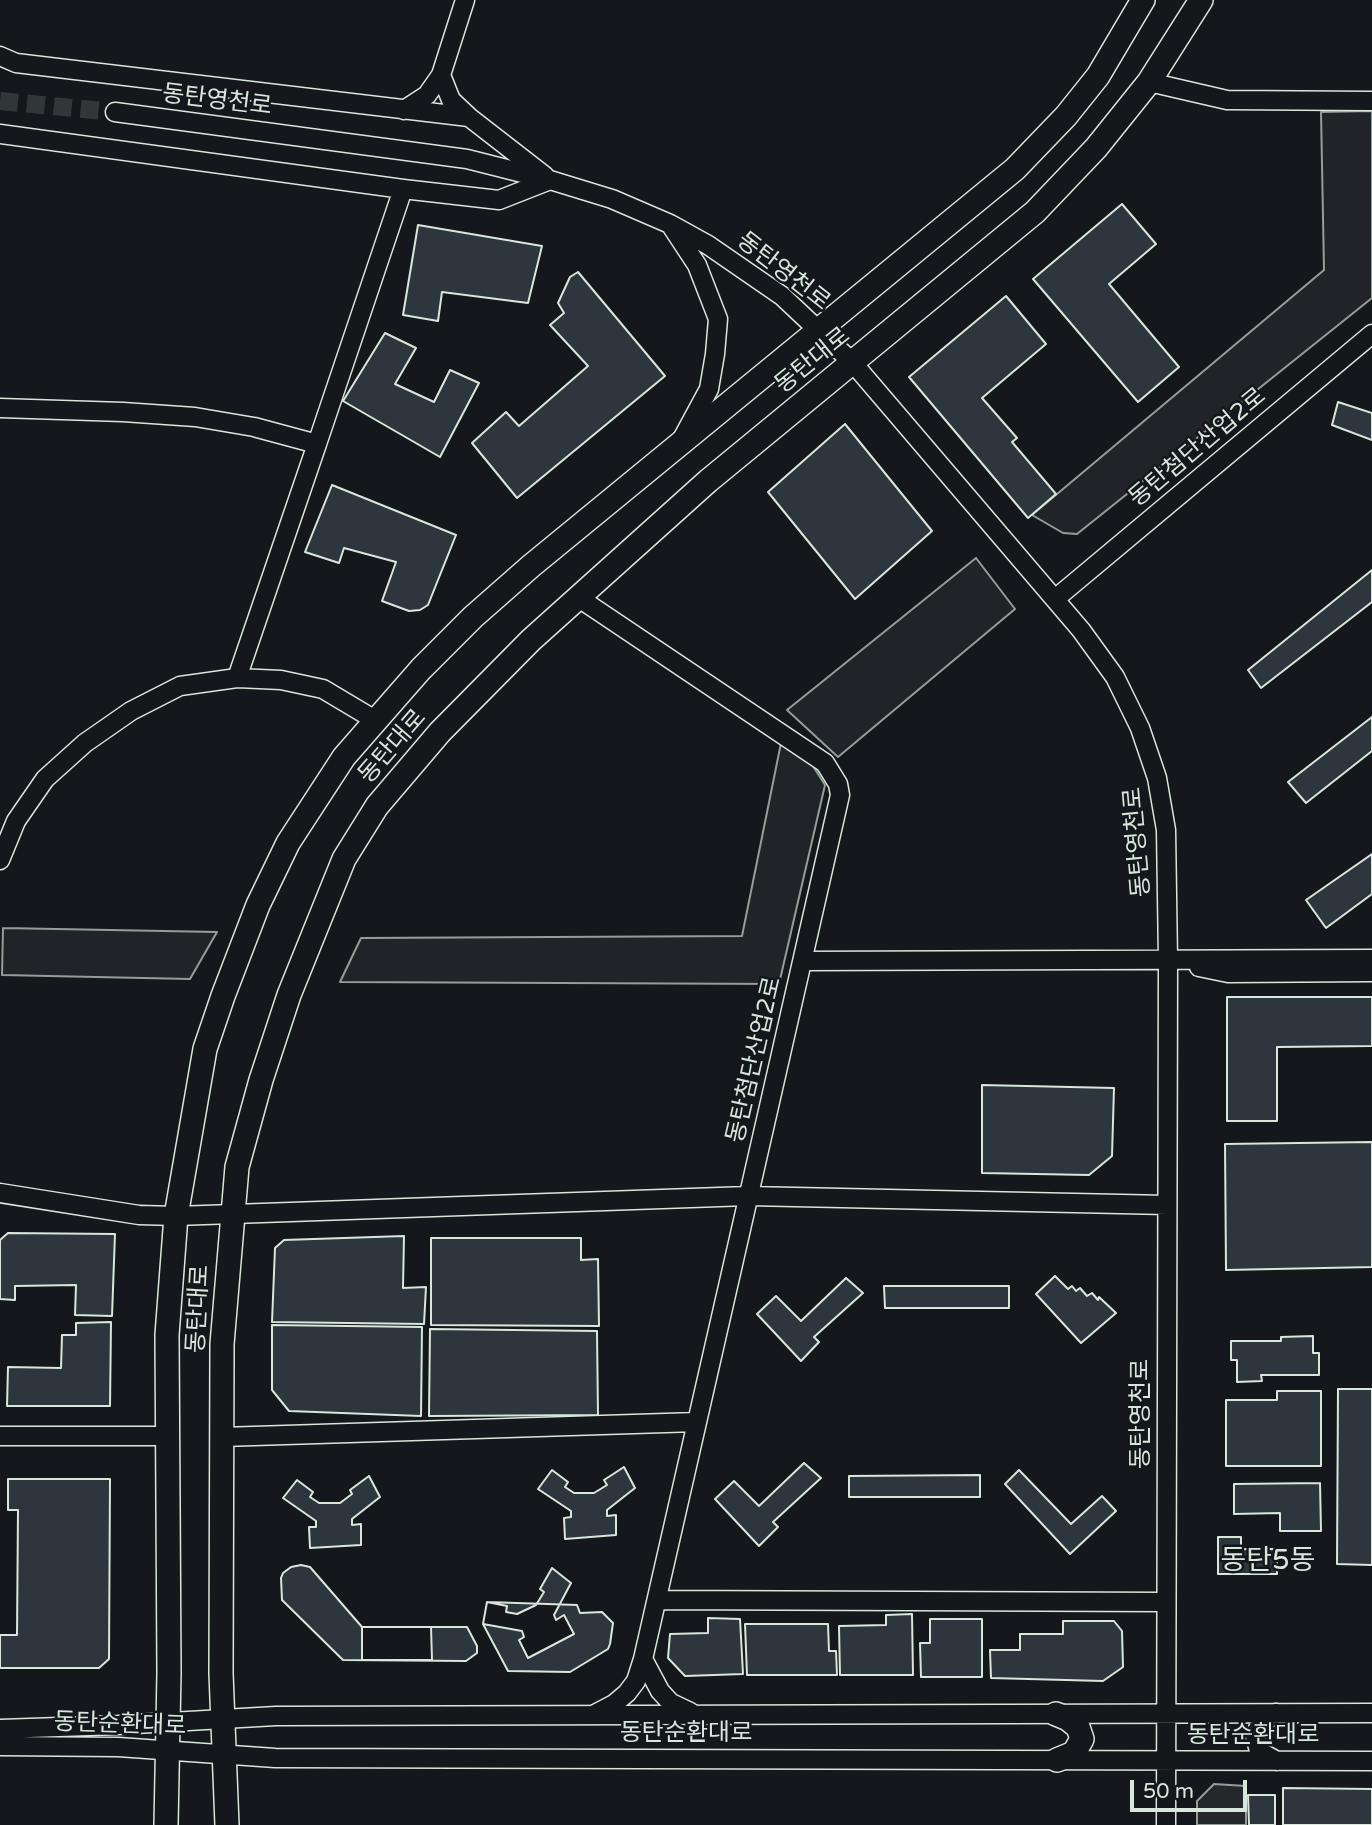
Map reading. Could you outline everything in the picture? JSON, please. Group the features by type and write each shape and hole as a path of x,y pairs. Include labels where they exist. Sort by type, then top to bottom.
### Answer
{"main road":[{"name":"동탄대로","path":"166,1825 167,1335 176,1216 205,1049 258,905 288,843 344,757 421,669 473,617 678,444 1015,169 1066,116 1098,76 1143,0"},
{"name":"동탄대로","path":"227,1825 221,1674 222,1344 237,1167 261,1080 289,995 344,859 377,806 440,732 531,640 708,481 1035,212 1096,149 1149,82 1201,0"},
{"path":"1056,1714 1078,1727 1082,1739 1074,1753 1057,1760"}],"street":[{"path":"404,110 427,95 441,75 465,0"},
{"path":"0,57 16,62 469,117"},
{"path":"441,75 451,100 550,180"},
{"path":"1149,82 1227,100 1372,101"},
{"name":"동탄영천로","path":"115,112 467,159 612,199 670,224 708,245 782,296 853,363 1081,630 1115,677 1140,728 1157,778 1166,830 1166,1825"},
{"path":"0,134 499,200 550,180"},
{"path":"237,678 403,189"},
{"path":"670,224 697,265 718,318 709,389 678,444"},
{"name":"동탄첨단산업2로","path":"1055,599 1372,334"},
{"path":"0,408 195,417 254,427 317,444"},
{"name":"동탄첨단산업2로","path":"579,598 825,763 838,784 840,795 643,1659 636,1681 627,1693 614,1704 593,1715"},
{"path":"0,860 16,821 45,779 85,743 131,711 180,686 237,678 281,680 323,689 375,720"},
{"path":"803,961 1372,959"},
{"path":"1168,960 1228,973 1372,972"},
{"path":"0,1194 139,1215 176,1216 748,1196 1167,1205"},
{"path":"222,1437 697,1422"},
{"path":"0,1436 168,1437"},
{"path":"657,1600 1166,1602"},
{"path":"643,1659 665,1697 671,1703 695,1714"},
{"path":"1276,1713 1260,1724 1255,1736 1259,1751 1277,1761"},
{"name":"동탄순환대로","path":"0,1729 276,1716 1372,1713"},
{"name":"동탄순환대로","path":"0,1746 118,1747 275,1758 1372,1761"}],"shaded area":[{"path":"1372,111 1372,298 1077,534 1063,533 1032,515 1324,270 1321,112"},
{"path":"976,558 1015,609 838,757 787,710"},
{"path":"781,743 806,755 825,785 779,984 340,982 361,938 742,936"},
{"path":"3,928 217,932 190,979 2,975"},
{"path":"1214,1784 1246,1786 1246,1825 1197,1825 1197,1801"}],"building":[{"path":"1122,204 1156,244 1109,284 1179,367 1138,402 1033,279"},
{"path":"418,225 542,246 528,303 442,292 438,321 403,315"},
{"path":"578,272 665,376 517,498 472,443 506,412 519,426 588,366 550,325 564,313 558,303 570,277"},
{"path":"1006,296 1046,344 982,398 1017,438 1012,442 1056,494 1028,518 909,377"},
{"path":"385,333 416,348 395,384 434,402 450,370 479,383 440,457 343,401"},
{"path":"1338,402 1372,413 1372,440 1332,425"},
{"path":"845,424 932,531 855,599 768,492"},
{"path":"332,485 456,535 428,605 420,610 409,611 382,601 396,562 344,548 339,563 305,552"},
{"path":"1372,570 1372,602 1261,688 1248,670"},
{"path":"1372,717 1372,751 1306,803 1288,782"},
{"path":"1372,854 1372,894 1326,928 1306,900"},
{"path":"1227,997 1372,997 1372,1046 1277,1047 1277,1121 1227,1121"},
{"path":"982,1085 1114,1088 1112,1156 1089,1175 982,1173"},
{"path":"1372,1142 1372,1267 1226,1270 1225,1144"},
{"path":"8,1233 115,1234 112,1316 75,1315 76,1285 15,1286 15,1300 0,1299 0,1240"},
{"path":"404,1236 403,1288 426,1287 424,1324 272,1322 275,1248 284,1240"},
{"path":"431,1238 581,1238 581,1260 598,1259 599,1326 431,1325"},
{"path":"1055,1276 1068,1289 1072,1286 1076,1291 1080,1288 1087,1296 1092,1293 1098,1300 1099,1297 1116,1313 1081,1343 1036,1294"},
{"path":"846,1278 863,1293 814,1337 819,1342 801,1361 757,1314 776,1296 801,1321"},
{"path":"884,1286 1009,1286 1009,1308 885,1308"},
{"path":"111,1322 110,1406 7,1406 8,1367 61,1368 62,1335 76,1335 76,1323"},
{"path":"272,1325 422,1327 421,1416 289,1411 272,1390"},
{"path":"430,1329 597,1331 598,1415 429,1416"},
{"path":"1313,1336 1313,1353 1319,1353 1319,1375 1261,1375 1262,1381 1237,1382 1237,1360 1231,1360 1231,1341 1281,1341 1281,1337"},
{"path":"1338,1389 1372,1389 1372,1565 1337,1564"},
{"path":"1277,1391 1321,1391 1321,1466 1226,1466 1226,1400 1277,1400"},
{"path":"804,1463 821,1478 773,1522 778,1527 759,1546 715,1499 734,1481 759,1506"},
{"path":"624,1467 635,1488 607,1510 607,1516 616,1515 616,1535 565,1539 564,1518 571,1517 571,1511 538,1489 552,1470 568,1482 565,1487 574,1493 594,1493 607,1485 604,1480"},
{"path":"1019,1470 1071,1524 1102,1496 1116,1511 1070,1554 1005,1484"},
{"path":"980,1475 980,1497 849,1497 849,1476"},
{"path":"369,1476 380,1497 352,1519 352,1525 361,1524 361,1545 310,1548 309,1527 316,1527 316,1521 283,1498 297,1480 313,1492 310,1497 319,1503 340,1503 352,1494 350,1490"},
{"path":"8,1479 110,1479 109,1659 99,1668 0,1668 0,1635 17,1635 18,1510 8,1510"},
{"path":"1320,1483 1321,1531 1280,1531 1280,1513 1234,1514 1234,1484"},
{"path":"1218,1537 1241,1537 1241,1549 1277,1549 1277,1574 1218,1574"},
{"path":"291,1567 310,1567 362,1627 467,1627 477,1646 477,1653 466,1661 343,1660 282,1600 283,1573"},
{"path":"552,1568 571,1583 554,1615 556,1620 564,1615 574,1634 528,1658 519,1640 524,1637 522,1631 483,1624 487,1602 507,1606 506,1612 517,1614 536,1605 544,1592 540,1589"},
{"path":"487,1602 577,1605 580,1613 602,1612 613,1623 610,1644 608,1649 570,1672 508,1671 483,1624"},
{"path":"912,1614 913,1675 840,1675 839,1626 886,1625 886,1615"},
{"path":"708,1618 740,1619 743,1674 685,1676 668,1658 670,1634 708,1633"},
{"path":"930,1619 982,1619 982,1677 921,1677 920,1643 930,1643"},
{"path":"1063,1621 1114,1621 1122,1631 1123,1667 1103,1681 991,1678 990,1650 1020,1650 1020,1634 1063,1634"},
{"path":"745,1624 828,1624 829,1651 836,1651 837,1675 747,1675"},
{"path":"362,1627 431,1627 432,1660 362,1660"},
{"path":"1283,1788 1372,1789 1372,1825 1283,1825"},
{"path":"1248,1795 1275,1795 1275,1825 1249,1825"}],"tunnel":[{"path":"0,101 115,112"}],"district":[{"name":"동탄5동","path":"1268,1562"}]}
